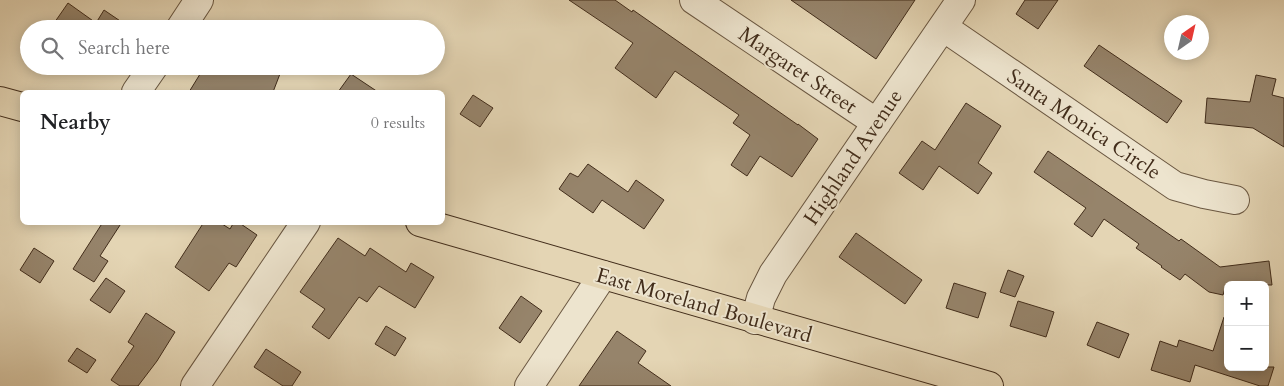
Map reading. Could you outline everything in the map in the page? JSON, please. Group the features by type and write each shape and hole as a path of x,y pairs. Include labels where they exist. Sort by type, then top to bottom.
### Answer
{"main road":[{"path":"0,101 20,107"},
{"name":"East Moreland Boulevard","path":"430,225 989,386"}],"street":[{"path":"186,20 199,0"},
{"name":"Margaret Street","path":"694,0 877,123"},
{"name":"Highland Avenue","path":"756,320 761,298 773,274 961,0"},
{"name":"Santa Monica Circle","path":"942,27 1175,186 1235,200"},
{"path":"137,90 148,75"},
{"path":"195,386 304,225"},
{"path":"529,386 602,275"}],"building":[{"path":"569,0 615,0 632,12 633,10 818,139 792,177 760,156 747,176 731,165 750,135 733,123 739,115 675,71 656,98 615,68 633,43"},
{"path":"791,0 915,0 876,59"},
{"path":"1025,0 1058,0 1038,29 1016,14"},
{"path":"68,3 92,20 56,20"},
{"path":"104,10 119,20 98,20"},
{"path":"1099,45 1182,101 1167,123 1084,66"},
{"path":"199,75 280,75 274,90 190,90"},
{"path":"350,75 352,75 375,90 339,90"},
{"path":"1256,75 1276,79 1272,95 1284,98 1284,147 1253,128 1205,123 1207,98 1250,102"},
{"path":"473,95 493,108 480,127 460,114"},
{"path":"966,103 1001,126 978,163 992,173 978,194 939,166 923,190 899,173 922,141 935,150"},
{"path":"1048,151 1220,267 1269,261 1272,285 1269,285 1269,281 1224,281 1223,295 1209,292 1185,274 1180,280 1136,248 1139,244 1104,219 1092,237 1074,224 1086,208 1034,172"},
{"path":"588,164 628,192 636,180 664,200 644,229 602,200 593,213 559,189 570,173 578,177"},
{"path":"101,225 120,225 100,256 108,261 94,282 73,269"},
{"path":"202,225 224,225 230,229 232,225 242,225 257,235 236,267 229,263 209,291 175,267"},
{"path":"856,233 922,280 905,304 839,257"},
{"path":"338,238 365,256 370,248 406,272 411,263 434,277 415,308 379,286 367,302 359,297 329,339 312,327 325,309 300,292"},
{"path":"34,248 54,261 40,283 20,270"},
{"path":"1008,270 1024,276 1015,297 1000,292"},
{"path":"106,278 125,291 110,313 90,300"},
{"path":"954,283 986,293 978,318 946,308"},
{"path":"521,296 542,311 520,343 499,328"},
{"path":"1018,301 1054,312 1046,337 1010,326"},
{"path":"146,313 175,332 157,361 138,386 120,386 111,380 134,346 128,342"},
{"path":"1224,317 1224,371 1269,371 1269,367 1274,367 1268,386 1260,386 1195,365 1190,382 1151,370 1160,341 1177,347 1179,340 1213,351"},
{"path":"1097,322 1129,334 1119,358 1087,345"},
{"path":"386,326 406,338 395,356 375,344"},
{"path":"617,331 646,351 638,363 671,386 579,386"},
{"path":"77,348 96,360 87,373 68,361"},
{"path":"266,349 301,372 292,386 283,386 254,367"}]}
